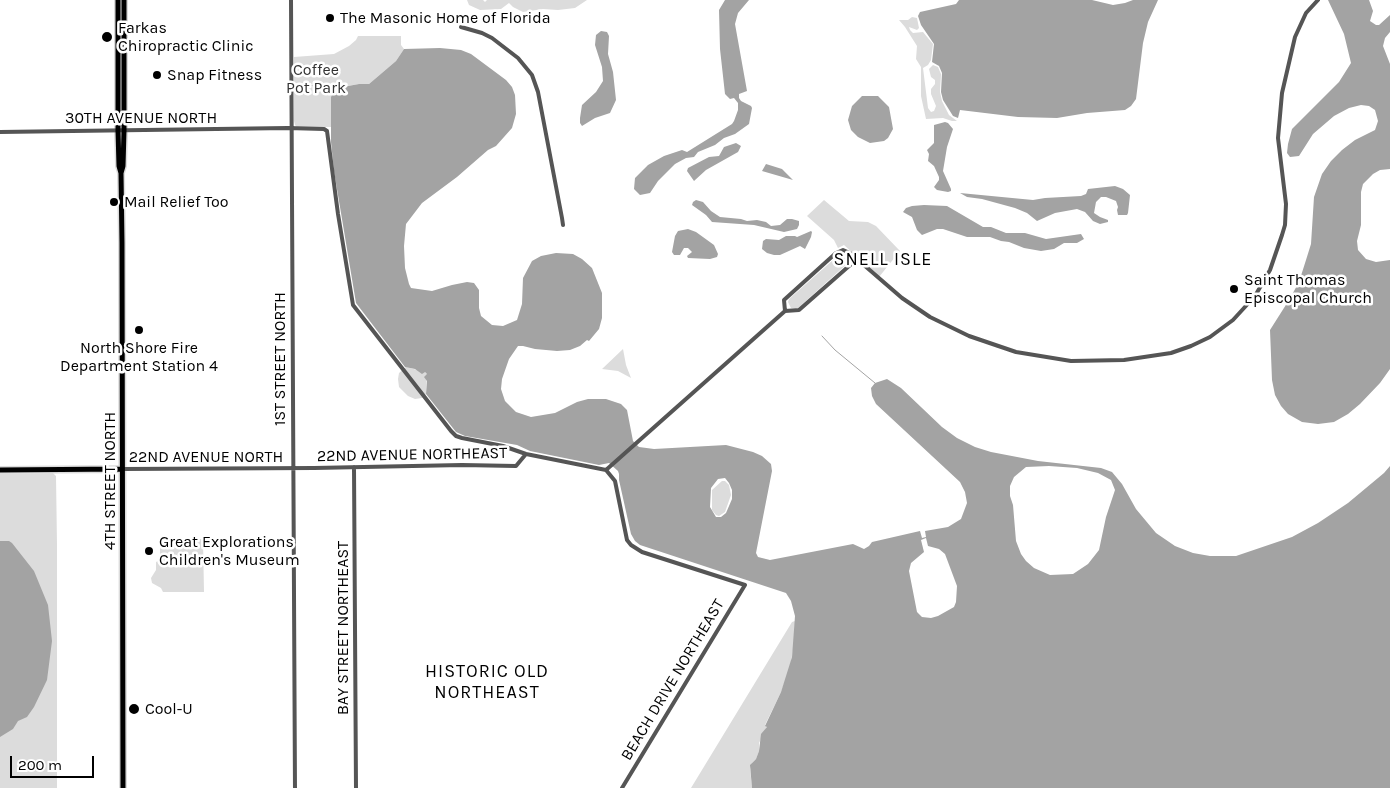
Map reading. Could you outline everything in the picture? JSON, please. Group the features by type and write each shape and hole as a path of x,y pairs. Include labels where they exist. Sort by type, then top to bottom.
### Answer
{"main road":[{"name":"4TH STREET NORTH","path":"123,788 121,173 119,166 124,89 124,0"},
{"name":"4TH STREET NORTH","path":"118,2 118,67 121,131"},
{"path":"118,2 121,7 121,20 124,25"},
{"path":"118,67 121,71 121,86 124,89"},
{"name":"22ND AVENUE NORTH","path":"0,470 122,470"}],"street":[{"name":"1ST STREET NORTH","path":"291,0 295,788"},
{"path":"785,311 784,300 841,250 846,251 857,259 902,298 938,321 990,344 1030,355 1076,361 1124,360 1171,353 1210,337 1233,320 1255,296 1270,270 1282,236 1285,225 1286,204 1278,138 1282,95 1295,37 1306,13 1318,0"},
{"path":"461,27 475,30 492,38 523,63 536,84 564,225"},
{"path":"291,130 324,129 328,134 351,299 356,310 446,426 456,436 512,448 526,454 606,470 785,311 799,310 857,259"},
{"name":"30TH AVENUE NORTH","path":"0,132 291,130"},
{"name":"22ND AVENUE NORTHEAST","path":"293,468 516,466 526,454"},
{"name":"BAY STREET NORTHEAST","path":"354,467 356,788"},
{"name":"22ND AVENUE NORTH","path":"122,470 293,468"},
{"name":"BEACH DRIVE NORTHEAST","path":"606,470 615,481 628,540 631,545 642,552 744,585 622,788"}],"green space":[{"path":"467,0 483,0 485,2 487,0 587,0 575,8 523,12 509,3 501,9 480,10 469,5"},
{"path":"912,17 917,18 919,28 917,30 909,27 910,30 913,33 923,32 933,44 931,60 923,68 928,108 931,112 934,111 936,106 931,94 935,80 931,77 929,69 933,65 938,67 941,74 940,92 942,101 949,115 957,121 943,118 926,119 921,96 921,67 916,59 917,46 899,20 908,20"},
{"name":"Coffee Pot Park","path":"358,36 401,36 401,45 404,49 396,61 369,84 341,87 334,91 331,102 331,127 297,127 294,121 294,57 334,54 349,46"},
{"path":"824,200 849,221 868,222 876,226 900,251 879,277 844,245 838,248 834,240 807,216"},
{"path":"842,252 849,257 848,263 798,308 791,308 788,302 789,299"},
{"path":"623,349 631,378 618,371 602,369"},
{"path":"406,367 427,374 426,394 422,398 415,399 408,396 399,387 399,373"},
{"path":"53,473 56,476 57,545 57,788 0,788 0,474"},
{"path":"722,481 729,485 731,495 725,512 719,516 712,510 712,490"},
{"path":"203,539 204,592 163,592 161,588 152,583 151,578 156,570 156,562 160,560 160,540"},
{"path":"795,621 790,668 765,725 767,727 759,743 756,759 750,768 752,788 691,788 792,622"}],"shaded area":[{"path":"725,0 749,0 738,13 735,24 747,91 739,94 739,98 752,108 749,124 715,145 698,152 694,157 686,158 675,164 658,181 650,193 640,195 634,189 635,178 648,165 664,156 682,150 687,152 734,121 738,110 738,103 734,98 730,99 725,94 720,49 719,10"},
{"path":"959,0 1092,0 1113,5 1133,0 1158,0 1148,22 1143,43 1136,99 1125,110 1057,118 1018,117 960,110 958,118 953,116 943,100 941,92 942,73 939,66 932,62 934,44 921,25 918,16 920,12 956,4"},
{"path":"1328,0 1369,0 1373,11 1370,21 1376,25 1379,25 1390,15 1390,32 1385,38 1383,46 1390,64 1390,169 1380,170 1363,184 1361,192 1361,225 1357,241 1358,250 1366,259 1376,262 1390,260 1390,369 1380,383 1348,414 1334,422 1318,424 1302,422 1288,414 1275,395 1272,380 1270,330 1299,282 1311,244 1314,197 1322,174 1342,150 1355,140 1375,130 1378,121 1375,110 1369,106 1361,105 1349,108 1334,116 1313,134 1299,156 1290,157 1287,153 1292,129 1339,82 1351,63 1344,34"},
{"path":"601,31 607,32 609,36 608,54 613,72 616,100 610,113 595,118 582,126 580,118 582,105 596,92 603,81 602,67 595,45 596,35"},
{"path":"440,48 461,50 471,54 506,80 512,87 515,95 516,114 512,128 496,146 488,150 457,177 422,203 406,224 405,268 411,288 432,291 467,282 474,283 479,290 481,316 492,325 503,326 517,320 522,304 523,278 532,261 541,256 556,253 573,254 582,259 592,268 602,293 602,318 599,329 589,341 587,340 580,346 570,350 557,351 518,346 509,359 502,379 501,389 505,401 516,412 531,417 555,413 577,402 588,399 606,399 621,404 627,410 633,441 639,447 654,449 726,445 762,456 771,464 772,471 756,553 758,557 770,560 853,544 864,549 872,542 920,531 922,538 926,537 925,531 948,527 961,519 967,503 965,492 960,482 876,404 871,388 875,383 887,379 901,388 942,427 957,438 975,447 1038,461 1101,468 1112,472 1122,484 1136,509 1156,533 1175,546 1193,553 1210,556 1236,556 1292,537 1318,523 1348,503 1390,466 1390,788 752,788 750,765 756,759 761,734 767,727 765,726 781,692 792,657 795,616 791,601 786,593 640,545 631,534 618,471 609,463 599,465 530,451 517,445 465,436 456,432 426,394 427,381 424,377 427,374 425,372 422,374 415,369 405,367 356,303 334,171 331,142 331,97 337,88 369,84 396,61 404,49","holes":["1026,467 1077,468 1098,473 1111,480 1115,490 1106,517 1099,550 1088,564 1073,574 1050,575 1034,568 1021,554 1016,541 1010,486 1014,477","725,478 732,490 732,499 726,513 721,517 716,517 710,507 711,488 718,479","926,538 928,546 939,549 945,554 957,586 954,607 931,618 922,617 917,612 909,571 911,563 924,552 921,540"]},
{"path":"862,96 878,96 889,107 893,129 884,141 870,143 858,137 851,130 848,120 852,106"},
{"path":"945,122 953,129 947,147 943,171 951,189 948,192 937,190 934,187 939,177 934,166 928,161 929,154 927,150 934,143 934,125"},
{"path":"736,143 741,146 738,152 706,170 694,181 687,171 688,168 709,157 719,156 724,147"},
{"path":"766,164 782,169 793,180 762,171"},
{"path":"1115,186 1123,189 1130,195 1128,213 1127,215 1118,215 1116,201 1101,197 1096,202 1094,213 1108,220 1108,222 1100,224 1093,221 1085,212 1077,209 1055,213 1037,221 1027,213 1015,208 967,197 960,193 1033,200 1081,196 1086,194 1088,189"},
{"path":"696,200 703,202 720,217 747,221 757,220 766,222 771,226 780,225 787,219 792,219 799,221 799,225 797,229 784,232 754,225 712,222 692,205"},
{"path":"912,206 947,206 983,227 991,227 1006,233 1025,233 1046,239 1081,234 1084,239 1077,243 1064,243 1054,249 1041,251 1024,248 990,237 967,237 943,229 937,229 922,235 917,230 912,217 903,212 906,208"},
{"path":"688,229 696,232 714,245 718,254 717,257 710,259 688,258 687,256 692,252 688,248 684,248 680,255 674,255 672,252 675,236 678,231"},
{"path":"811,231 811,237 805,249 800,246 780,255 774,255 762,249 763,241 766,239 779,240 786,236 797,237"},
{"path":"0,541 12,543 34,571 48,605 52,641 47,680 34,707 27,717 18,721 13,729 0,737"}],"waterway":[{"path":"294,85 322,86 336,89"},
{"path":"822,336 835,350 875,383"}],"place":[{"name":"The Masonic Home of Florida","path":"330,18"},
{"name":"Farkas Chiropractic Clinic","path":"107,37"},
{"name":"Snap Fitness","path":"157,75"},
{"name":"Mail Relief Too","path":"114,202"},
{"name":"Saint Thomas Episcopal Church","path":"1234,289"},
{"name":"North Shore Fire Department Station 4","path":"139,330"},
{"name":"Great Explorations Children's Museum","path":"149,551"},
{"name":"Cool-U","path":"134,709"}],"district":[{"name":"SNELL ISLE","path":"883,260"},
{"name":"HISTORIC OLD NORTHEAST","path":"487,682"}]}
